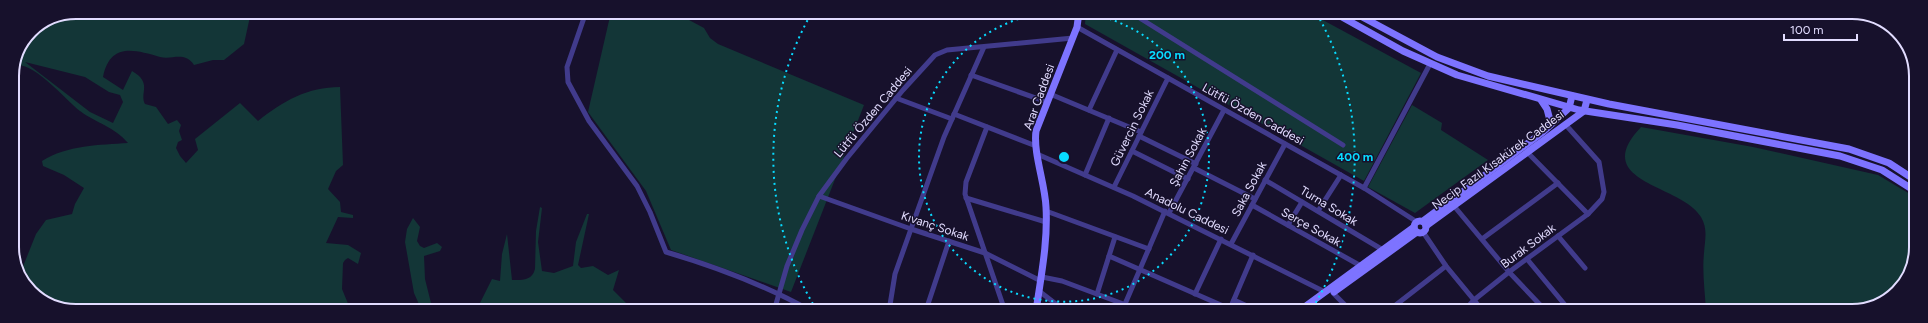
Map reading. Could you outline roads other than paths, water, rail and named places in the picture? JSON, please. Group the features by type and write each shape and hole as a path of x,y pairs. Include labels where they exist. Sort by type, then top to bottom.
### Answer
{"main road":[{"name":"Arar Caddesi","path":"1037,304 1041,279 1046,211 1044,187 1036,146 1036,131 1077,28 1078,19"},
{"path":"1346,19 1430,64 1457,75 1569,108 1677,125 1840,156 1882,170 1909,187"},
{"path":"1365,19 1451,63 1488,76 1587,100 1848,149 1889,164 1909,176"},
{"path":"1569,108 1572,96"},
{"path":"1541,100 1547,109 1551,124"},
{"path":"1584,111 1587,100"},
{"name":"Necip Fazıl Kısakürek Caddesi","path":"1310,304 1420,227 1551,124 1569,108"},
{"name":"Necip Fazıl Kısakürek Caddesi","path":"1315,304 1383,250 1454,206 1584,111"}],"street":[{"path":"584,19 567,67 568,82 589,121 637,186 650,212 666,252 718,268 778,293 798,304"},
{"path":"1141,19 1343,145"},
{"name":"Lütfü Özden Caddesi","path":"1077,28 1364,188 1420,227"},
{"name":"Lütfü Özden Caddesi","path":"776,304 794,249 819,196 847,158 896,98 937,54 947,50 1073,38"},
{"path":"890,304 895,274 910,229 953,117 984,47"},
{"path":"1090,110 1117,50"},
{"path":"1364,188 1430,64"},
{"path":"971,75 1047,102"},
{"name":"Güvercin Sokak","path":"1114,187 1168,78"},
{"path":"1050,94 1109,118 1255,199"},
{"path":"896,98 986,127 1036,146"},
{"name":"Şahin Sokak","path":"1125,304 1167,212 1188,179 1224,110"},
{"path":"1085,175 1109,118"},
{"name":"Burak Sokak","path":"1470,304 1509,272 1588,214 1603,196 1599,162 1565,124"},
{"path":"986,127 966,182 966,198 1003,304"},
{"name":"Saka Sokak","path":"1231,244 1285,144"},
{"path":"1132,151 1188,179"},
{"path":"1527,152 1588,214"},
{"name":"Anadolu Caddesi","path":"1037,154 1114,187 1167,212 1329,292 1343,304"},
{"path":"1318,211 1341,175"},
{"name":"Turna Sokak","path":"1266,180 1383,250"},
{"path":"1482,239 1558,183"},
{"name":"Kıvanç Sokak","path":"819,196 910,229 985,253 1041,279 1057,279 1125,304"},
{"path":"966,198 1046,222"},
{"path":"1288,225 1302,202"},
{"name":"Serçe Sokak","path":"1252,205 1361,266"},
{"path":"1454,206 1509,272 1539,304"},
{"path":"1046,211 1149,249"},
{"path":"1420,227 1446,266 1478,304"},
{"path":"1558,236 1585,268"},
{"path":"1097,294 1115,237"},
{"path":"1195,294 1221,239"},
{"path":"928,304 949,241"},
{"path":"1232,304 1253,255"},
{"path":"1109,256 1216,304"},
{"path":"1527,259 1564,304"},
{"path":"1397,304 1446,266"},
{"path":"1039,291 1056,304"},
{"path":"1234,300 1243,304"}]}
